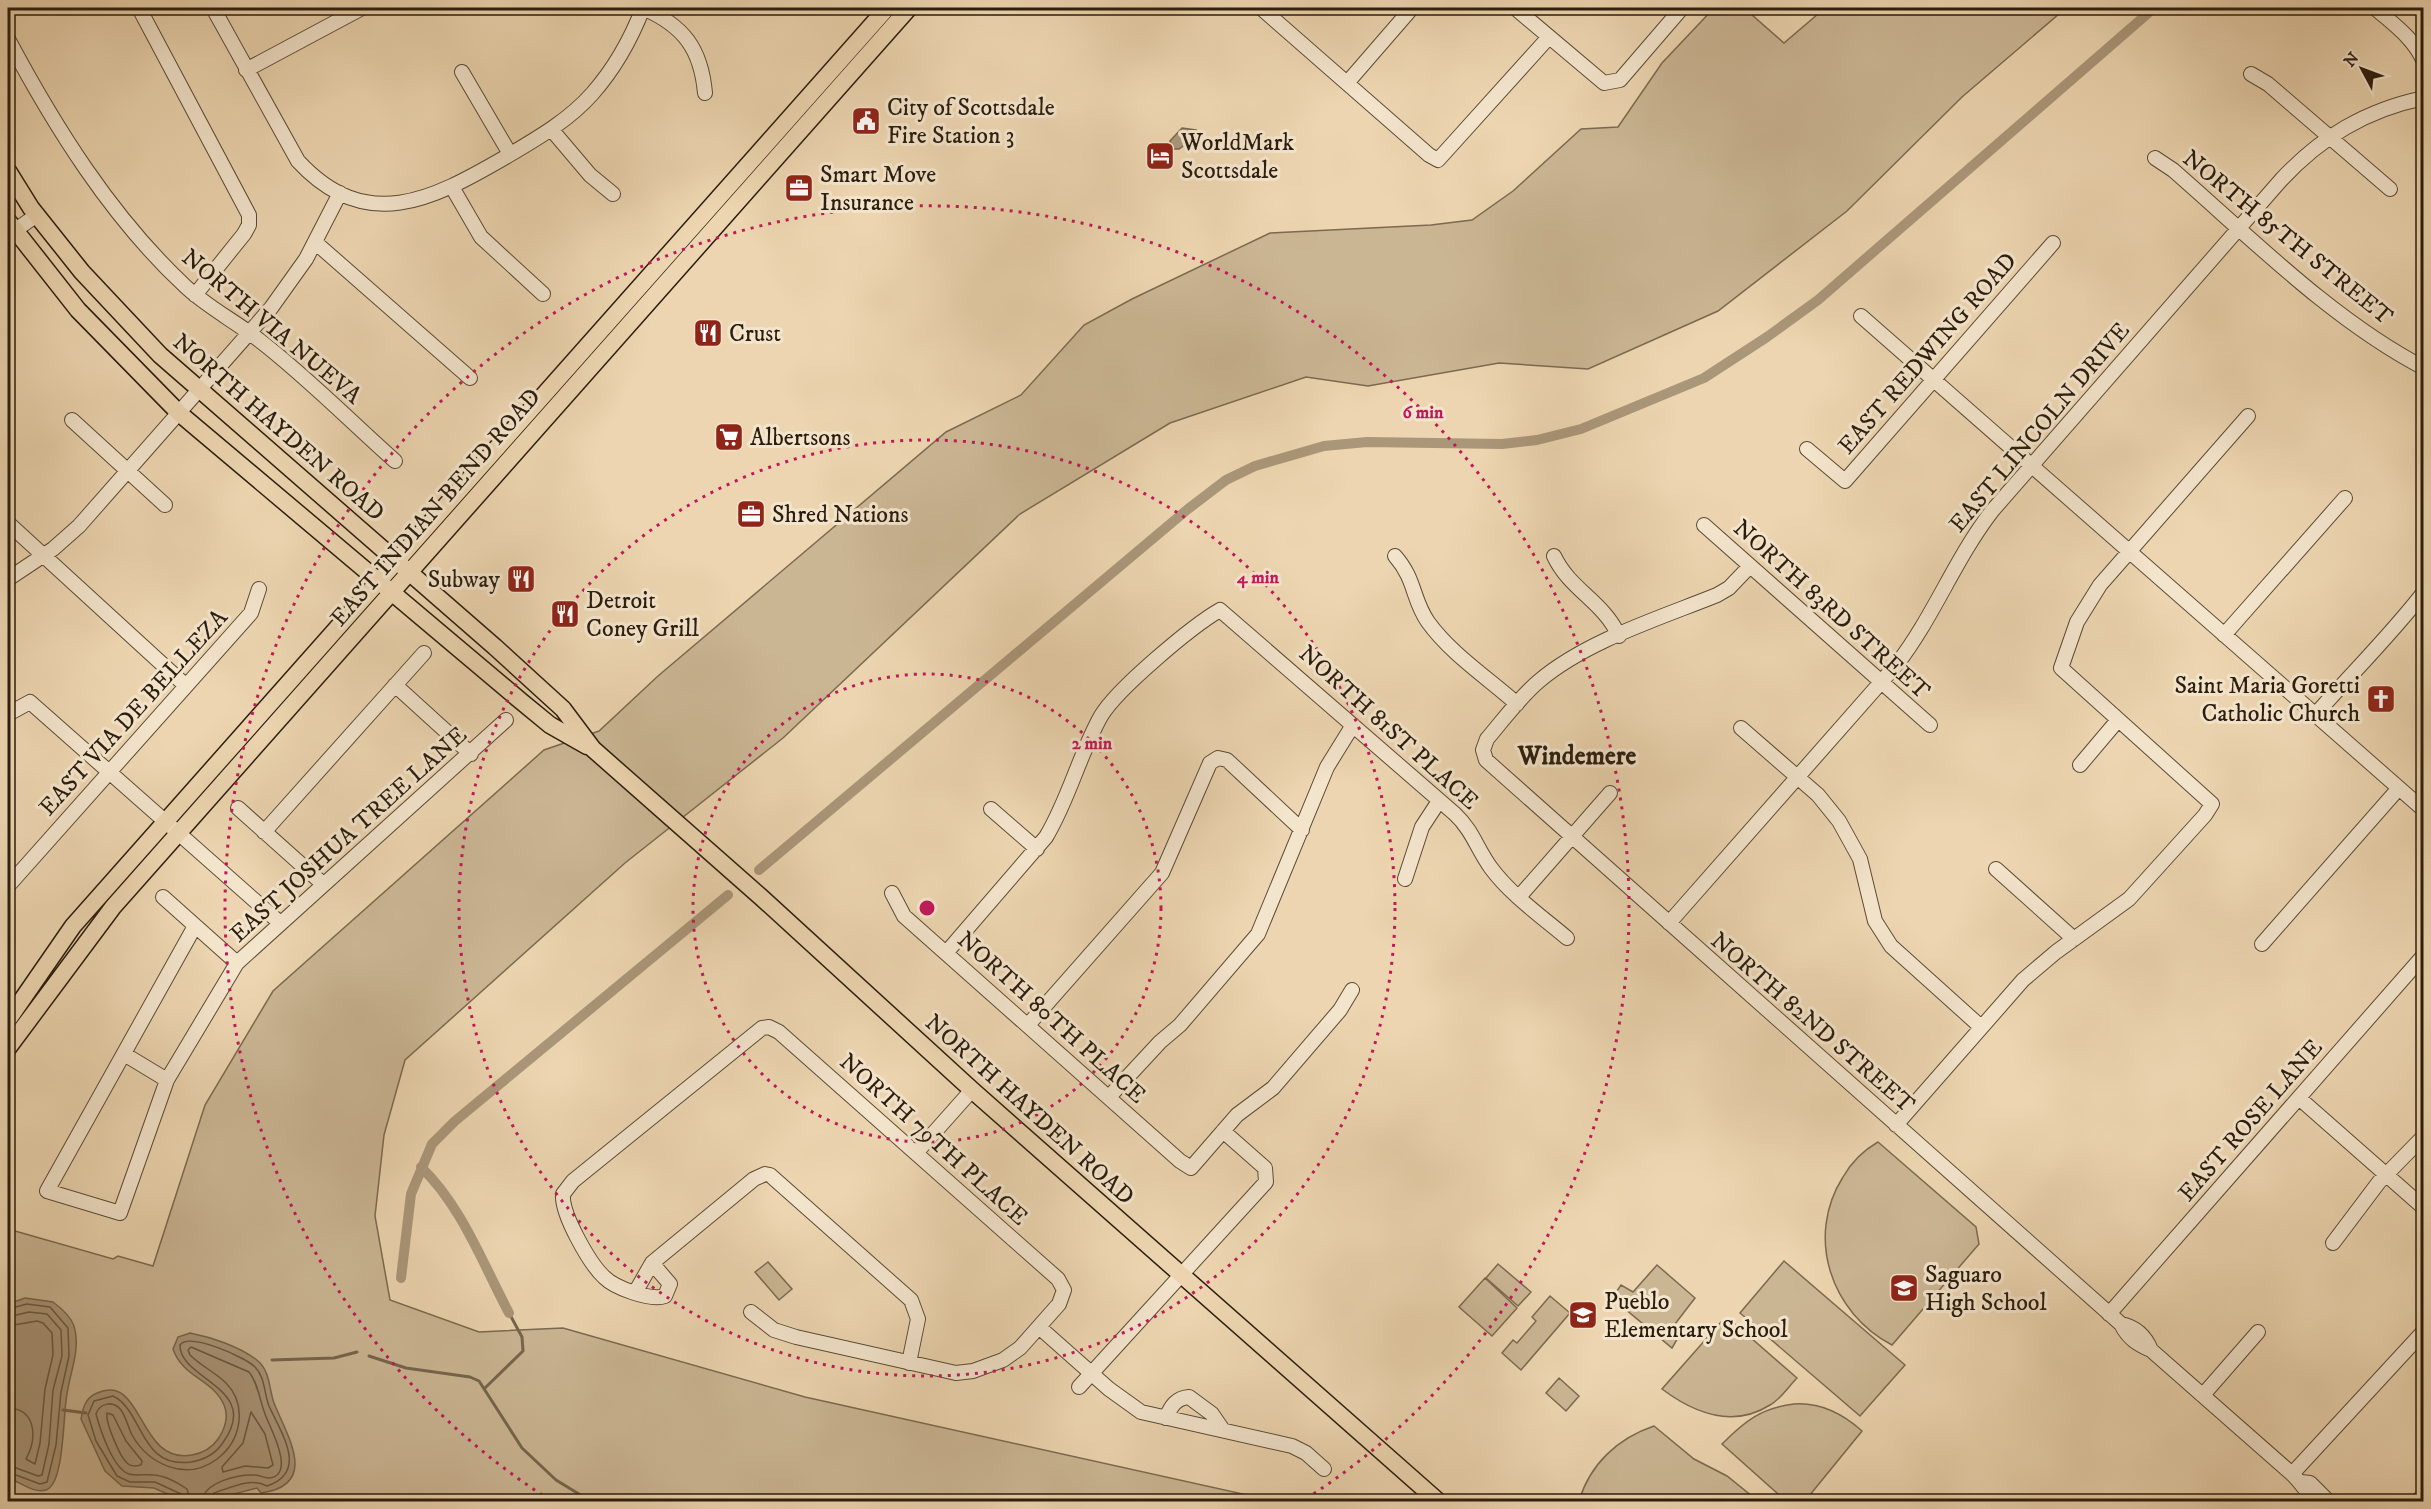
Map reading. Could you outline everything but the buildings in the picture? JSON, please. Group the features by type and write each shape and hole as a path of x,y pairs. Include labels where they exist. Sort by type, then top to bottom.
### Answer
{"main road":[{"name":"EAST INDIAN BEND ROAD","path":"8,1020 72,926 887,8"},
{"name":"EAST INDIAN BEND ROAD","path":"8,1048 112,907 909,8"},
{"name":"NORTH HAYDEN ROAD","path":"8,171 37,215 82,272 122,318 199,391 410,572 563,709 593,749 762,898 972,1090 1438,1502"},
{"name":"NORTH HAYDEN ROAD","path":"9,231 93,326 179,413 376,582 550,725 593,749"}],"street":[{"path":"139,8 249,215 249,225 244,234 195,295"},
{"path":"213,8 298,161 318,179 340,193 375,203 398,204 423,199 452,187 551,129 585,101 609,73 633,32 643,8 674,25 686,38 698,55 705,93"},
{"path":"246,70 362,8"},
{"path":"1261,8 1429,155 1438,160 1549,37"},
{"path":"1347,83 1412,8"},
{"path":"1515,8 1604,83 1620,80 1682,8"},
{"path":"2375,8 2408,36 2424,62"},
{"name":"NORTH VIA NUEVA","path":"8,39 62,132 90,173 144,242 195,295 249,333 395,461"},
{"path":"462,72 510,154"},
{"path":"2251,74 2268,84 2390,189"},
{"name":"EAST LINCOLN DRIVE","path":"1669,923 1882,683 1926,623 1977,531 2031,466 2293,167 2329,136 2364,117 2424,98"},
{"path":"551,129 590,175 613,194"},
{"name":"NORTH 85TH STREET","path":"2155,158 2357,328 2424,368"},
{"path":"452,187 481,237 543,294"},
{"path":"8,579 44,556 80,526 249,333 290,283 315,243 340,193"},
{"path":"9,231 37,215"},
{"path":"315,243 470,378"},
{"name":"EAST REDWING ROAD","path":"1807,449 1845,481 2053,243"},
{"path":"1861,316 2424,810"},
{"path":"1896,1125 2028,974 2129,899 2191,831 2212,804 2061,668 2088,602 2248,416"},
{"path":"72,420 165,505"},
{"path":"2224,635 2345,498"},
{"path":"8,523 185,686"},
{"name":"NORTH 83RD STREET","path":"1704,525 1930,725"},
{"path":"1395,556 1409,571 1419,606 1436,632 1517,704 1539,681 1565,662 1619,636 1717,595 1729,588 1750,566"},
{"path":"1554,556 1567,578 1607,613 1619,636"},
{"name":"EAST VIA DE BELLEZA","path":"8,886 251,613 259,589"},
{"path":"2315,715 2351,673 2397,627 2424,592"},
{"name":"NORTH 81ST PLACE","path":"1037,849 1056,822 1093,733 1107,707 1129,684 1220,610 1468,827 1490,867 1519,897 1567,938"},
{"path":"264,832 424,652"},
{"path":"395,685 471,754"},
{"path":"8,714 30,702 279,922"},
{"name":"NORTH 82ND STREET","path":"1517,704 1487,739 1483,750 1486,760 2121,1324 2126,1333 2138,1344 2151,1350 2297,1478 2304,1491 2317,1502"},
{"name":"EAST JOSHUA TREE LANE","path":"124,1054 47,1191 120,1213 167,1080 237,963 279,922 471,754 506,720"},
{"path":"2080,765 2118,720"},
{"path":"1109,1097 1160,1042 1180,1025 1258,934 1328,767 1353,725"},
{"path":"1741,728 1818,795 1850,838 1866,878 1870,905 1882,934 1896,950 1981,1027"},
{"path":"1028,1025 1162,873 1210,763 1218,758 1227,760 1302,830"},
{"path":"2262,944 2399,788"},
{"path":"1519,897 1610,793"},
{"path":"1405,879 1422,827 1439,801"},
{"path":"238,808 323,884"},
{"path":"946,953 1037,849 991,809"},
{"path":"1996,869 2074,939"},
{"name":"NORTH 80TH PLACE","path":"892,893 904,916 1180,1161 1191,1168 1223,1131"},
{"path":"163,897 237,963"},
{"path":"167,1080 124,1054 195,926"},
{"name":"EAST ROSE LANE","path":"2109,1314 2424,955"},
{"path":"1079,1387 1260,1191 1267,1175 1265,1168 1223,1131 1237,1115 1273,1088 1340,1010 1352,990"},
{"name":"NORTH 79TH PLACE","path":"636,1291 605,1279 597,1270 564,1208 563,1194 573,1181 712,1068 762,1028 769,1027 779,1032 1058,1279 1064,1290 1059,1304 1039,1327"},
{"path":"916,1153 972,1090"},
{"path":"2298,1098 2424,1208"},
{"path":"2333,1243 2385,1175 2424,1136"},
{"path":"652,1263 670,1284 669,1292 659,1298 636,1291 652,1263 754,1179 765,1174 777,1179 911,1299 918,1318 909,1364"},
{"path":"751,1312 774,1330 785,1334 956,1373 986,1368 1020,1348 1039,1327 1131,1406 1151,1415 1299,1448 1324,1469"},
{"path":"2297,1478 2424,1331"},
{"path":"2203,1395 2259,1332"},
{"path":"1166,1418 1171,1406 1181,1398 1189,1397 1212,1414 1223,1430"},
{"name":"NORTH 82ND STREET","path":"2297,1478 2310,1483 2329,1502"},
{"path":"2416,1502 2424,1495"}],"shaded area":[{"path":"1714,8 1744,8 1784,43 1825,8 2066,8 1962,97 1847,211 1718,311 1588,369 1499,363 1368,386 1306,377 1170,423 1020,514 783,738 625,863 405,1060 384,1135 375,1216 390,1300 479,1332 563,1328 805,1397 1274,1501 8,1502 8,1229 113,1259 118,1256 153,1266 205,1105 273,991 544,750 599,731 658,676 946,432 1021,395 1084,325 1132,299 1270,233 1431,225 1472,220 1513,191 1581,129 1618,127 1662,63"},
{"path":"1878,1142 1976,1227 1979,1244 1892,1345 1871,1331 1853,1314 1830,1272 1826,1248 1826,1224 1832,1200 1843,1177 1858,1157"},
{"path":"1784,1261 1905,1365 1860,1416 1740,1313"},
{"path":"768,1262 792,1289 779,1300 755,1272"},
{"path":"1498,1264 1531,1292 1518,1306 1486,1278"},
{"path":"1657,1265 1695,1298 1675,1324 1679,1336 1672,1348 1612,1298 1621,1285 1633,1292"},
{"path":"1485,1278 1517,1308 1492,1336 1459,1307"},
{"path":"1550,1296 1570,1313 1521,1370 1502,1353 1513,1340 1517,1343 1536,1321 1532,1317"},
{"path":"1721,1322 1735,1324 1797,1378 1778,1400 1756,1412 1728,1417 1700,1411 1662,1389"},
{"path":"1559,1378 1579,1396 1566,1411 1546,1393"},
{"path":"1794,1404 1813,1405 1831,1410 1862,1431 1805,1501 1786,1501 1722,1444 1738,1429 1763,1412"},
{"path":"1654,1426 1694,1459 1727,1476 1758,1501 1579,1501 1590,1475 1607,1454 1617,1445"}],"water":[{"path":"1182,128 1196,130 1201,134 1201,141 1189,142 1179,149 1172,149 1170,141"},
{"path":"25,1298 53,1302 71,1319 76,1335 76,1352 68,1386 57,1475 52,1485 41,1491 31,1489 8,1478 8,1445 12,1434 8,1428 8,1304"},
{"path":"190,1333 235,1347 258,1361 265,1370 274,1403 294,1457 294,1470 290,1480 279,1488 261,1493 257,1488 211,1500 192,1502 181,1500 154,1488 122,1486 105,1471 81,1419 87,1401 97,1393 112,1390 124,1395 161,1447 174,1454 192,1455 203,1451 213,1445 220,1435 226,1418 224,1405 213,1389 184,1366 173,1349 178,1337"}],"waterway":[{"path":"759,870 1188,509 1226,480 1255,466 1324,446 1367,442 1502,444 1537,440 1581,429 1704,378 1818,300 2154,8"},
{"path":"401,1278 411,1194 432,1144 455,1121 728,895"},
{"path":"421,1167 435,1182 460,1217 509,1313"},
{"path":"485,1388 523,1351 522,1337 509,1313"},
{"path":"272,1360 334,1358 357,1352"},
{"path":"369,1356 406,1368 470,1377 479,1381 522,1448 556,1480 592,1502"},
{"path":"63,1410 86,1413"}],"place":[{"name":"City of Scottsdale Fire Station 3","path":"866,121"},
{"name":"WorldMark Scottsdale","path":"1160,156"},
{"name":"Smart Move Insurance","path":"799,188"},
{"name":"Crust","path":"708,333"},
{"name":"Albertsons","path":"729,437"},
{"name":"Shred Nations","path":"751,514"},
{"name":"Subway","path":"521,579"},
{"name":"Detroit Coney Grill","path":"565,614"},
{"name":"Saint Maria Goretti Catholic Church","path":"2381,699"},
{"name":"Saguaro High School","path":"1904,1288"},
{"name":"Pueblo Elementary School","path":"1583,1315"}],"district":[{"name":"Windemere","path":"1577,755"}]}
